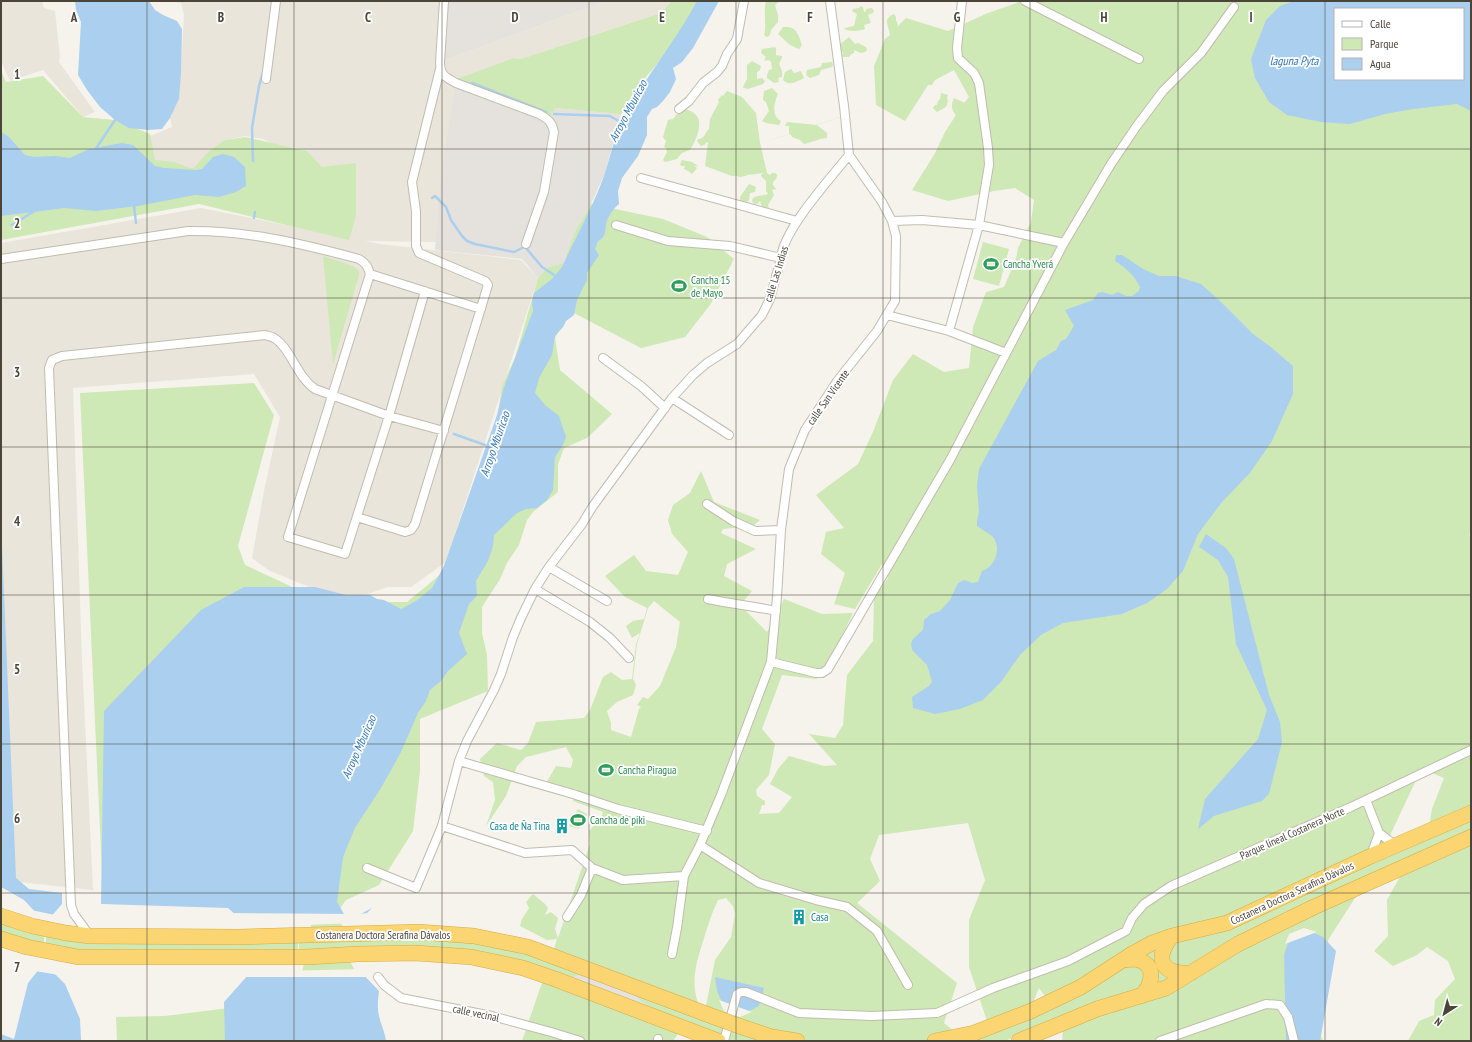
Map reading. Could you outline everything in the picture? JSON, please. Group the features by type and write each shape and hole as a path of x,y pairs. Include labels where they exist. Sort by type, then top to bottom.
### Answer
{"highway":[{"name":"Costanera Doctora Serafina Dávalos","path":"935,1041 974,1033 1031,1011 1081,987 1122,960 1152,943 1172,936 1227,923 1371,856 1471,813"},
{"name":"Costanera Doctora Serafina Dávalos","path":"1019,1041 1097,1010 1166,988 1238,944 1314,907 1471,837"},
{"name":"Costanera Doctora Serafina Dávalos","path":"1,916 32,926 66,934 90,936 238,937 419,932 474,936 528,947 739,1026 772,1037 797,1041"},
{"path":"1172,936 1162,952 1162,960 1166,967 1172,971 1180,974 1192,973"},
{"name":"Costanera Doctora Serafina Dávalos","path":"1,939 27,947 78,957 307,958 358,954 415,954 471,957 523,968 718,1040"},
{"path":"1122,960 1138,960 1148,967 1151,975 1151,984 1147,992 1141,996"}],"street":[{"path":"266,79 276,1"},
{"path":"357,517 405,532 411,530 415,524 488,284 485,281 419,253 416,246 416,211 412,182 440,66 444,1"},
{"path":"679,109 689,101 703,83 722,66 727,54 737,39 744,1"},
{"path":"830,1 849,155"},
{"path":"949,332 979,225 989,165 979,83 974,73 958,58 957,48 962,1"},
{"path":"1025,1 1139,59"},
{"path":"771,662 816,673 822,673 828,669 950,460 1064,242 1111,164 1136,127 1164,91 1201,53 1234,7"},
{"path":"440,66 445,77 456,83 539,114 548,119 552,125 554,132 544,192 526,244"},
{"name":"calle Las Indias","path":"367,868 416,888 442,826 459,761 467,741 494,690 513,637 535,590 549,567 582,524 593,506 672,398 693,375 707,363 737,344 762,315 770,299 787,237 797,221 849,155"},
{"name":"calle San Vicente","path":"672,954 684,876 707,830 771,662 776,611 780,530 789,469 805,430 838,380 877,331 895,301 896,236 892,221 882,202 849,155"},
{"path":"641,178 797,221"},
{"path":"892,221 922,220 979,225 1064,242"},
{"path":"616,225 668,241 730,246 781,258"},
{"path":"1,259 188,231 214,230 310,246 359,259 364,262 368,267 370,274 288,536 345,554 389,416 426,291"},
{"path":"370,274 481,309"},
{"path":"887,315 949,332 1006,353"},
{"path":"90,936 74,914 71,904 49,368 52,360 62,356 265,335 273,337 280,342 308,384 315,389 389,416 444,431"},
{"path":"603,358 641,386 665,408"},
{"path":"672,398 729,435"},
{"path":"707,504 733,521 755,531 780,530"},
{"path":"549,567 607,601"},
{"path":"535,590 590,622 610,638 629,658"},
{"path":"708,599 776,611"},
{"name":"Parque lineal Costanera Norte","path":"718,1040 737,994 741,992 746,992 799,1013 872,1016 937,1014 993,988 1068,961 1126,931 1132,918 1144,904 1172,886 1366,800 1471,750"},
{"path":"459,761 573,794 618,809 707,830"},
{"path":"1366,800 1379,833 1396,846"},
{"path":"442,826 525,853 572,850 592,868 623,880 684,876"},
{"path":"1371,856 1379,833"},
{"path":"700,845 759,883 816,900 846,907 877,931 908,985"},
{"path":"567,917 581,895 592,868"},
{"name":"calle vecinal","path":"378,977 384,985 401,998 492,1016 580,1041"},
{"path":"1160,1041 1266,1004 1280,1005 1288,1017 1294,1041"}],"shaded area":[{"path":"1,1 42,1 44,8 55,11 60,57 59,62 95,112 83,117 43,70 10,81 1,61"},
{"path":"165,1 440,1 440,62 606,1 672,1 661,13 521,59 514,58 437,242 365,241 521,260 538,278 446,562 411,587 387,587 360,597 332,598 270,571 252,558 264,491 280,417 254,374 73,388 82,659 93,890 9,881 1,673 1,243 201,208 350,238 322,167 311,158 307,151 294,147 282,149 263,139 245,136 225,140 201,169 184,168 154,160 150,136 172,127 170,118 179,99 184,15 181,3"},
{"path":"447,1 606,1 440,62"},
{"path":"456,83 555,108 621,114 605,173 591,204 574,233 564,263 548,267 538,278 522,259 435,250 441,174"},
{"path":"580,975 634,994 650,1009 567,979"}],"green space":[{"path":"672,1 699,1 669,50 645,78 631,104 621,114 555,108 548,119 457,79 514,58 521,59 661,13"},
{"path":"766,1 780,1 775,5 778,15 778,22 771,30 770,35 767,37 764,35"},
{"path":"1022,1 1471,1 1471,533 1469,534 1471,539 1471,1041 1408,1041 1419,1021 1434,1015 1435,1000 1455,979 1448,961 1427,947 1417,955 1393,966 1374,951 1388,936 1387,900 1401,875 1368,878 1328,940 1329,984 1315,1021 1323,1041 1062,1041 1064,1015 1005,1041 966,1041 703,1041 683,1026 673,1041 522,1041 546,971 525,964 347,956 357,974 375,1041 117,1041 116,1017 165,1016 229,1008 302,973 306,952 299,952 299,938 309,938 313,915 304,602 407,602 441,574 497,420 502,386 515,358 538,278 548,267 564,263 574,233 591,204 663,219 707,237 734,259 710,305 685,337 641,348 570,311 555,338 560,370 612,414 587,438 564,448 558,464 558,492 533,512 527,520 519,545 482,607 482,633 487,655 488,691 420,719 420,771 413,831 379,885 346,900 336,914 345,931 468,940 551,959 557,939 547,940 520,926 522,919 529,908 526,902 533,894 548,908 545,915 551,912 558,918 555,929 558,938 590,844 589,831 601,818 603,812 573,801 577,789 564,791 542,790 556,766 571,768 573,760 566,747 526,757 517,766 506,796 486,826 495,800 493,782 484,776 480,759 497,743 521,750 528,743 536,722 584,718 590,710 603,677 611,672 622,680 632,679 636,644 640,633 632,638 626,626 633,621 644,619 647,608 625,597 605,576 634,555 646,571 678,575 688,552 672,534 668,520 673,505 690,493 701,471 714,502 760,520 753,526 723,529 721,533 756,549 727,564 724,576 752,591 740,605 767,632 784,599 822,614 853,613 838,644 834,667 816,679 782,675 762,729 775,744 769,775 756,790 757,796 765,801 765,805 762,805 759,814 779,813 792,797 770,784 778,769 789,756 824,766 837,765 809,734 835,738 843,725 847,675 873,641 874,598 888,578 882,564 855,609 834,604 845,573 821,554 826,532 844,528 816,495 858,464 873,432 893,380 913,354 944,372 969,368 973,327 986,292 1004,287 1016,259 1018,248 1031,222 1034,200 1015,188 948,201 912,190 934,155 945,132 956,115 953,112 952,107 954,98 964,103 969,97 954,70 935,80 932,85 928,85 905,121 876,105 874,66 885,39 890,35 887,20 890,16 894,14 896,17 897,27 906,18 948,31 988,13","holes":["654,601 680,622 676,647 660,686 648,699 643,697 637,705 641,707 639,709 631,737 611,730 611,723 607,711 617,702 633,695 636,685 633,679 637,644 648,608","1432,773 1444,778 1432,809 1427,838 1379,859 1416,780","968,823 985,880 969,920 969,967 988,1024 966,1041 944,1023 957,983 857,903 880,881 870,859 879,835","726,898 733,906 735,914 731,937 715,960 704,1016 696,996 696,968 710,919 718,900","1039,988 1050,1003 1026,1019"]},
{"path":"861,6 863,7 864,12 866,9 872,8 874,11 868,15 871,23 864,25 865,29 852,31 844,29 854,26 857,14 852,11 853,9"},
{"path":"783,27 794,29 802,45 799,49 790,45 778,34"},
{"path":"849,37 855,44 858,43 866,47 867,50 861,53 854,50 854,53 849,57 843,57 843,53 839,48 839,45"},
{"path":"775,47 776,55 782,56 779,64 782,70 782,77 778,78 779,82 774,83 767,78 769,70 772,69 771,62 769,60 764,61 766,57 761,53 762,49"},
{"path":"752,61 761,66 760,70 757,72 757,79 762,78 765,81 763,84 748,89 743,87 747,79 747,65"},
{"path":"832,62 832,67 821,70 819,75 810,78 806,75 807,70 821,67 822,63"},
{"path":"791,69 794,73 801,71 804,78 794,83 788,83 783,80 785,72"},
{"path":"1,71 6,82 43,76 83,117 115,120 150,134 155,160 174,162 194,168 209,151 225,140 245,137 307,151 322,167 356,163 356,216 349,240 199,204 1,240"},
{"path":"772,88 778,94 774,109 776,116 781,121 779,125 762,121 769,111 766,102 763,100 764,91"},
{"path":"727,91 742,97 756,113 760,143 767,173 770,175 775,173 777,175 773,182 776,189 772,190 774,195 768,205 769,209 762,207 760,201 757,204 754,204 752,201 755,197 768,194 766,191 766,181 761,176 764,173 739,177 732,176 705,166 708,142 701,146 697,141 698,139 704,137 709,129 710,119 719,102 718,100"},
{"path":"941,93 948,95 948,101 946,107 937,112 933,108 937,105"},
{"path":"876,105 817,125 827,133 827,138 804,144 800,140 792,137 790,134 760,143 789,134 789,126 785,126 787,122 816,125"},
{"path":"682,108 696,115 699,123 698,133 690,150 682,153 677,159 665,162 663,160 667,152 666,148 664,147 666,141 663,137 668,120 673,119"},
{"path":"682,160 692,162 698,166 694,166 697,168 691,174 684,169 685,166 681,166 680,164"},
{"path":"749,184 756,187 755,192 750,193 749,200 746,203 740,201 740,197"},
{"name":"Cancha Yverá","path":"983,242 1009,249 999,286 973,279"},
{"path":"323,256 353,266 359,271 333,364"},
{"path":"254,383 274,415 238,546 245,565 301,591 103,895 80,393"},
{"name":"Cancha de piki","path":"578,809 587,814 579,829 569,826"},
{"path":"1,920 44,933 44,946 1,934"},
{"path":"46,934 298,938 298,952 112,955 46,946"}],"water":[{"path":"75,1 149,1 155,10 177,21 182,29 179,99 170,118 162,129 149,130 129,128 115,120 100,107 87,90 78,75 81,22 76,10"},
{"name":"Arroyo Mburicao","path":"697,1 719,1 693,48 682,62 673,68 676,79 670,92 657,107 652,109 647,117 647,135 638,156 622,178 618,191 619,204 609,215 604,236 598,241 595,249 599,255 587,273 587,280 577,300 574,315 566,321 555,336 552,355 539,378 535,393 545,405 559,416 566,437 563,445 555,457 553,490 547,500 537,508 526,509 517,513 494,535 493,546 488,561 476,581 477,596 469,604 459,633 467,654 447,672 442,680 430,690 400,754 381,788 355,828 343,857 337,902 344,914 357,916 372,908 359,921 247,925 228,908 101,904 104,711 201,610 244,587 315,587 346,595 370,595 377,599 384,600 401,609 416,601 432,588 444,566 497,415 504,387 533,311 532,302 534,293 553,278 562,267 597,194 616,138 630,107 679,32"},
{"name":"laguna Pyta","path":"1294,1 1471,1 1471,111 1457,104 1385,114 1350,124 1321,122 1287,115 1269,102 1255,78 1251,59 1266,20 1280,6"},
{"path":"1,132 9,137 25,155 34,157 55,156 70,158 89,149 122,143 133,145 155,166 196,170 202,169 213,157 223,154 234,157 245,167 246,186 236,192 219,197 195,195 138,206 96,211 65,208 1,216"},
{"path":"1116,255 1122,255 1143,269 1159,276 1176,276 1201,284 1253,334 1293,366 1293,394 1272,441 1250,473 1222,502 1198,534 1183,571 1167,589 1147,603 1122,614 1063,623 1041,635 1020,655 1001,682 983,700 960,709 935,714 913,708 912,697 929,686 932,682 927,665 912,650 911,644 913,639 923,630 924,620 931,614 940,611 950,600 958,583 964,580 972,583 978,582 982,571 990,566 996,557 996,541 990,534 977,526 979,512 977,486 979,469 1038,361 1056,350 1061,341 1066,339 1074,326 1065,310 1093,300 1098,293 1102,292 1112,295 1118,292 1126,296 1132,296 1139,291 1140,287 1132,275 1115,261"},
{"path":"1,522 16,878 29,889 62,893 62,904 49,919 40,917 24,900 1,887"},
{"path":"1206,534 1226,548 1234,559 1269,695 1280,722 1282,742 1269,794 1262,801 1214,816 1198,829 1205,799 1258,739 1267,710 1236,644 1228,577 1218,560 1199,547"},
{"path":"1305,929 1323,937 1336,951 1320,1041 1286,1041 1284,955 1290,936"},
{"path":"40,968 50,969 65,984 80,1019 81,1041 1,1041 1,1034 14,1039 28,983"},
{"path":"360,971 379,991 378,1013 386,1041 225,1041 224,1002 249,974"},
{"path":"715,977 764,988 759,1006 741,1015 725,1009 717,991"}],"pier":[{"path":"31,910 55,915 49,921 39,919"},
{"path":"231,913 369,913 359,923 248,927"},
{"path":"1304,928 1317,932 1285,944 1289,934"},
{"path":"40,966 51,968 59,975 35,971"},
{"path":"360,969 368,977 244,977 249,972"},
{"path":"719,1000 752,1012 740,1017 724,1011"}],"waterway":[{"path":"253,161 252,128 259,86 264,69"},
{"path":"472,83 546,112"},
{"name":"Arroyo Mburicao","path":"554,114 610,116 622,123"},
{"path":"95,150 115,120"},
{"path":"432,198 435,196 446,207 451,220 467,241 514,252 524,247 542,267 557,277"},
{"path":"134,206 136,223"},
{"path":"12,225 36,210"},
{"path":"254,218 255,212"},
{"name":"Arroyo Mburicao","path":"454,434 485,445"}],"place":[{"name":"Cancha Yverá","path":"991,264"},
{"name":"Cancha 15 de Mayo","path":"679,286"},
{"name":"Cancha Piragua","path":"606,770"},
{"name":"Cancha de piki","path":"578,820"},
{"name":"Casa de Ña Tina","path":"562,826"},
{"name":"Casa","path":"799,917"}]}
